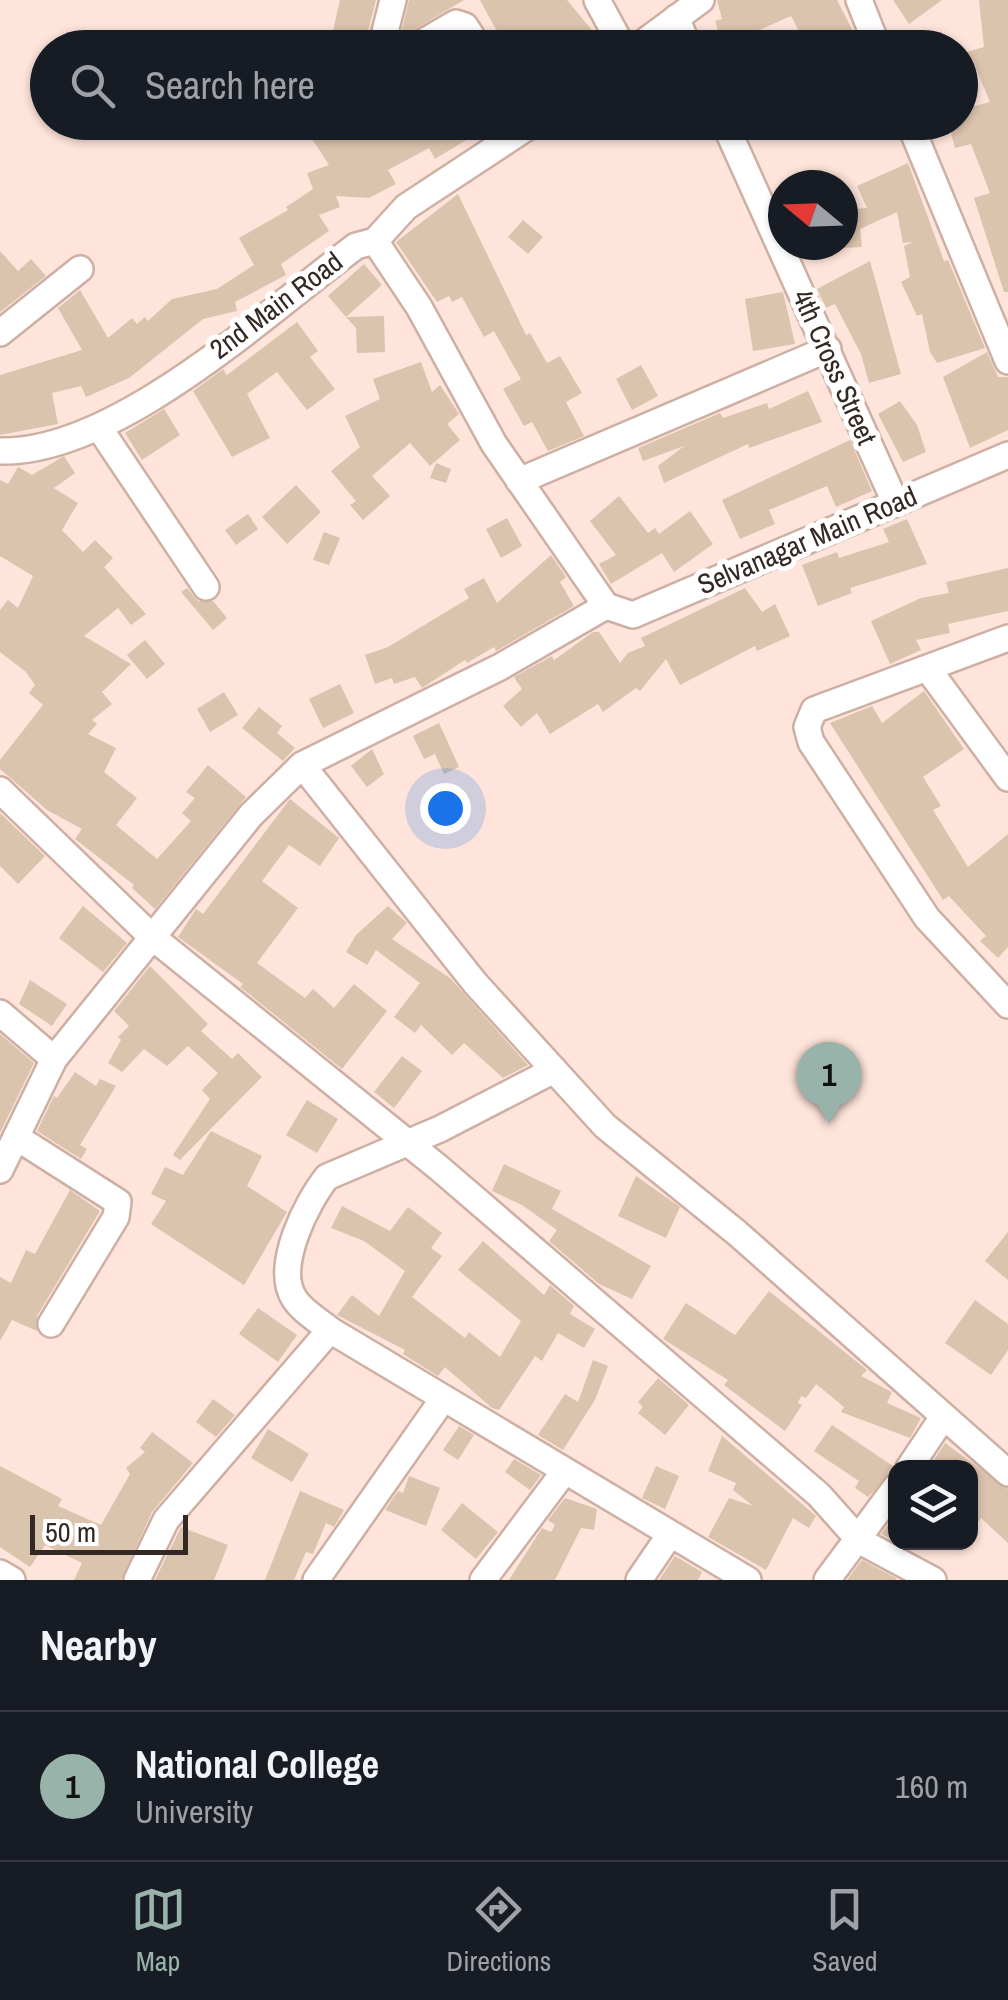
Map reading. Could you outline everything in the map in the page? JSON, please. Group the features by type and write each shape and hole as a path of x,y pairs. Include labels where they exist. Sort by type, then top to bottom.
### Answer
{"street":[{"path":"386,30 393,0"},
{"path":"598,0 613,30"},
{"path":"660,30 701,0"},
{"path":"858,0 870,30"},
{"path":"676,18 681,30"},
{"path":"444,30 456,23 468,30"},
{"name":"2nd Main Road","path":"0,451 40,450 100,429 161,392 356,246 375,241 406,208 504,140"},
{"name":"4th Cross Street","path":"732,140 894,502"},
{"path":"916,140 1008,361"},
{"path":"0,1170 54,1059 251,815 302,765 500,667 606,606 519,481 388,254 375,241"},
{"path":"0,333 80,269"},
{"path":"519,481 828,349"},
{"path":"100,429 206,587"},
{"name":"Selvanagar Main Road","path":"606,606 633,615 1008,455"},
{"path":"1008,638 814,710 807,726 810,742 927,918 1008,1005"},
{"path":"928,669 1008,778"},
{"path":"302,765 475,983 605,1126 736,1234 1008,1473"},
{"path":"0,790 151,936 404,1142 820,1495 860,1540 926,1578"},
{"path":"0,1013 54,1059"},
{"path":"554,1070 440,1130 327,1177 315,1192 288,1264 294,1300 330,1330 748,1580"},
{"path":"16,1137 118,1202 116,1217 52,1324"},
{"path":"137,1580 166,1520 330,1330"},
{"path":"316,1580 443,1399"},
{"path":"914,1460 942,1417"},
{"path":"483,1580 564,1472"},
{"path":"828,1580 888,1499"},
{"path":"638,1580 669,1536"},
{"path":"0,1573 12,1580"}],"building":[{"path":"340,0 376,0 368,30 333,30"},
{"path":"409,0 464,0 413,30 402,30"},
{"path":"480,0 567,0 592,30 496,30"},
{"path":"717,0 837,0 852,30 798,30 791,16 759,30 718,30 715,21 722,19"},
{"path":"893,0 942,0 909,24"},
{"path":"979,0 1008,0 1008,292 1004,292 974,198 990,193 971,144 955,148 953,140 978,140 978,105 990,102 978,73 978,49 984,47"},
{"path":"313,140 466,140 435,159 429,148 388,170 396,184 369,198 336,196 340,207 319,215 329,231 281,264 286,275 235,302 237,311 203,319 129,378 86,397 81,386 52,393 58,424 0,435 0,375 82,350 58,308 80,290 108,338 132,318 137,324 145,317 148,321 172,299 217,289 254,265 239,238 288,210 286,207 313,189 307,173 329,165"},
{"path":"908,163 944,261 948,260 985,348 937,363 930,352 922,314 917,316 901,282 910,277 904,246 913,242 903,243 897,212 860,229 862,247 858,247 858,209 867,208 858,186"},
{"path":"458,194 526,335 530,333 547,363 560,356 582,393 566,402 584,436 548,451 532,422 524,426 503,389 521,379 494,331 484,337 462,297 452,302 449,296 437,302 396,242"},
{"path":"523,220 543,237 528,254 508,237"},
{"path":"0,251 18,271 31,259 46,276 0,312"},
{"path":"870,261 901,374 869,383 861,354 835,304 826,308 817,289"},
{"path":"364,264 382,285 346,317 328,296"},
{"path":"783,292 795,344 753,351 745,299"},
{"path":"384,316 385,352 357,353 356,328 346,317"},
{"path":"297,322 318,351 310,357 335,389 307,410 277,372 247,394 270,438 232,457 193,391 223,369 227,375"},
{"path":"987,352 998,377 1008,377 1008,430 970,448 943,377"},
{"path":"421,362 432,392 440,385 459,414 447,424 460,440 430,466 410,443 372,476 390,496 363,520 350,505 356,501 331,471 360,447 345,416 380,399 373,379"},
{"path":"641,365 658,396 632,410 616,379"},
{"path":"808,391 822,422 749,448 748,444 664,483 658,466 684,446 643,461 638,448 720,413 723,418 767,403 769,409"},
{"path":"900,401 917,425 926,452 903,462 878,414"},
{"path":"164,409 180,435 142,460 125,433"},
{"path":"850,440 872,491 836,507 827,486 769,510 775,524 740,539 722,500"},
{"path":"64,456 75,473 54,488 78,503 62,530 83,552 95,540 113,558 104,567 146,614 131,625 118,608 84,636 131,664 102,692 112,704 92,720 97,724 88,734 116,748 104,772 137,798 116,825 157,859 191,821 182,813 195,798 186,792 208,765 246,797 155,909 132,888 134,885 75,839 82,829 47,810 0,769 0,760 43,705 29,693 35,685 26,672 0,652 0,610 8,600 18,608 33,576 0,556 0,480 8,484 18,467 32,475"},
{"path":"436,463 451,469 446,483 430,478"},
{"path":"296,485 321,512 287,544 262,517"},
{"path":"619,496 648,533 655,528 659,534 690,511 713,544 674,572 662,553 611,584 599,564 616,555 590,521"},
{"path":"248,514 258,529 236,545 225,530"},
{"path":"507,518 522,546 501,558 486,529"},
{"path":"907,519 927,564 850,588 852,593 818,606 802,565 837,552 839,558 889,542 883,529"},
{"path":"324,532 340,538 329,565 313,560"},
{"path":"551,555 566,577 560,582 574,606 496,651 494,647 467,663 465,660 422,688 415,677 394,684 392,678 375,684 365,655 388,647 469,598 464,589 484,578 497,603"},
{"path":"1008,568 1008,611 948,624 950,633 916,640 921,650 890,664 871,621 921,598 949,593 946,582"},
{"path":"187,588 198,601 213,601 227,618 213,630 181,592"},
{"path":"745,588 762,612 775,604 790,636 757,651 755,646 680,685 666,659 640,691 636,688 603,712 598,704 550,734 537,713 521,727 503,706 522,689 514,677 552,656 554,660 593,632 599,632 620,663 628,653 645,646 641,638"},
{"path":"145,640 165,664 147,679 127,655"},
{"path":"340,684 354,713 323,728 309,699"},
{"path":"924,691 964,749 923,777 941,806 933,810 968,867 1008,834 1008,947 998,958 980,941 986,936 949,896 943,900 830,723 872,706 882,723"},
{"path":"224,692 238,715 210,732 197,709"},
{"path":"259,707 282,726 277,733 295,748 283,761 242,728"},
{"path":"439,723 459,767 444,774 435,754 424,759 413,736"},
{"path":"372,749 384,774 367,787 351,766"},
{"path":"290,799 339,838 320,866 289,845 262,881 298,908 257,963 305,998 313,989 334,1008 354,984 387,1011 342,1069 240,987 243,984 178,937 196,909 203,914"},
{"path":"0,813 45,856 18,884 0,866"},
{"path":"83,906 127,943 103,972 59,938"},
{"path":"388,906 407,923 392,939 450,978 528,1065 503,1078 464,1043 452,1055 421,1025 415,1033 394,1017 420,983 376,950 367,965 346,952 356,935"},
{"path":"150,966 208,1024 201,1031 232,1059 238,1053 262,1077 180,1160 173,1155 210,1099 202,1090 218,1073 188,1046 167,1066 144,1049 122,1072 108,1063 121,1040 118,1037 129,1026 114,1011"},
{"path":"30,980 67,1004 52,1026 19,1004"},
{"path":"0,1034 34,1063 0,1133"},
{"path":"402,1056 422,1071 394,1108 374,1092"},
{"path":"75,1072 96,1086 100,1079 116,1086 80,1145 87,1149 81,1159 37,1131 54,1096 57,1098"},
{"path":"307,1100 338,1119 317,1153 286,1135"},
{"path":"211,1131 262,1156 247,1186 287,1212 244,1285 151,1224 166,1201 151,1194 165,1167 183,1175"},
{"path":"504,1164 561,1191 552,1209 651,1266 632,1299 599,1284 549,1241 557,1230 522,1205 492,1191"},
{"path":"636,1176 680,1207 666,1238 618,1216"},
{"path":"70,1190 100,1211 37,1316 37,1331 12,1320 0,1341 0,1277 11,1283 26,1250 35,1254"},
{"path":"342,1206 390,1231 408,1207 442,1233 431,1248 442,1256 412,1297 465,1338 469,1332 500,1357 521,1321 458,1270 483,1241 544,1295 550,1285 574,1306 570,1314 595,1329 584,1348 558,1333 542,1361 535,1356 499,1410 492,1408 445,1367 438,1376 403,1354 405,1350 337,1315 352,1295 379,1316 405,1271 364,1241 331,1228"},
{"path":"1008,1232 1008,1280 985,1261"},
{"path":"769,1291 867,1370 861,1376 892,1392 887,1403 921,1418 910,1438 841,1412 844,1407 816,1384 806,1398 801,1396 798,1403 802,1405 785,1431 724,1385 728,1380 663,1339 686,1303 735,1335"},
{"path":"975,1300 1008,1324 1008,1350 991,1375 945,1343"},
{"path":"258,1308 297,1335 278,1362 239,1334"},
{"path":"593,1360 608,1366 595,1400 563,1450 538,1435 565,1394 578,1402"},
{"path":"658,1378 689,1405 665,1435 638,1413 643,1407 638,1402"},
{"path":"213,1399 235,1415 216,1437 196,1422"},
{"path":"832,1425 888,1463 888,1477 868,1497 855,1488 859,1481 814,1451"},
{"path":"459,1426 474,1435 458,1460 443,1450"},
{"path":"268,1429 309,1454 292,1482 251,1458"},
{"path":"152,1432 193,1463 152,1512 121,1580 74,1580 82,1563 45,1545 30,1567 0,1547 0,1466 62,1499 58,1506 101,1525 130,1474 126,1468 145,1452 140,1448"},
{"path":"722,1436 816,1516 809,1528 793,1518 766,1570 708,1537 729,1498 753,1506 733,1490 736,1483 708,1471"},
{"path":"945,1443 968,1460 934,1460"},
{"path":"514,1459 541,1475 530,1490 505,1472"},
{"path":"656,1466 679,1476 665,1509 642,1498"},
{"path":"978,1467 1008,1489 1008,1543 981,1518 978,1522"},
{"path":"409,1476 440,1488 426,1526 385,1510 398,1491 403,1493"},
{"path":"300,1491 344,1510 334,1527 326,1523 313,1554 306,1552 294,1580 265,1580"},
{"path":"565,1498 597,1509 594,1530 581,1528 555,1580 509,1580 542,1528 551,1532 555,1525 548,1520"},
{"path":"462,1503 498,1532 476,1559 441,1530"},
{"path":"181,1527 228,1545 214,1580 155,1580"},
{"path":"675,1556 702,1572 698,1580 659,1580"},
{"path":"862,1560 896,1578 896,1580 847,1580"}],"place":[{"name":"National College","path":"829,1124"}]}
